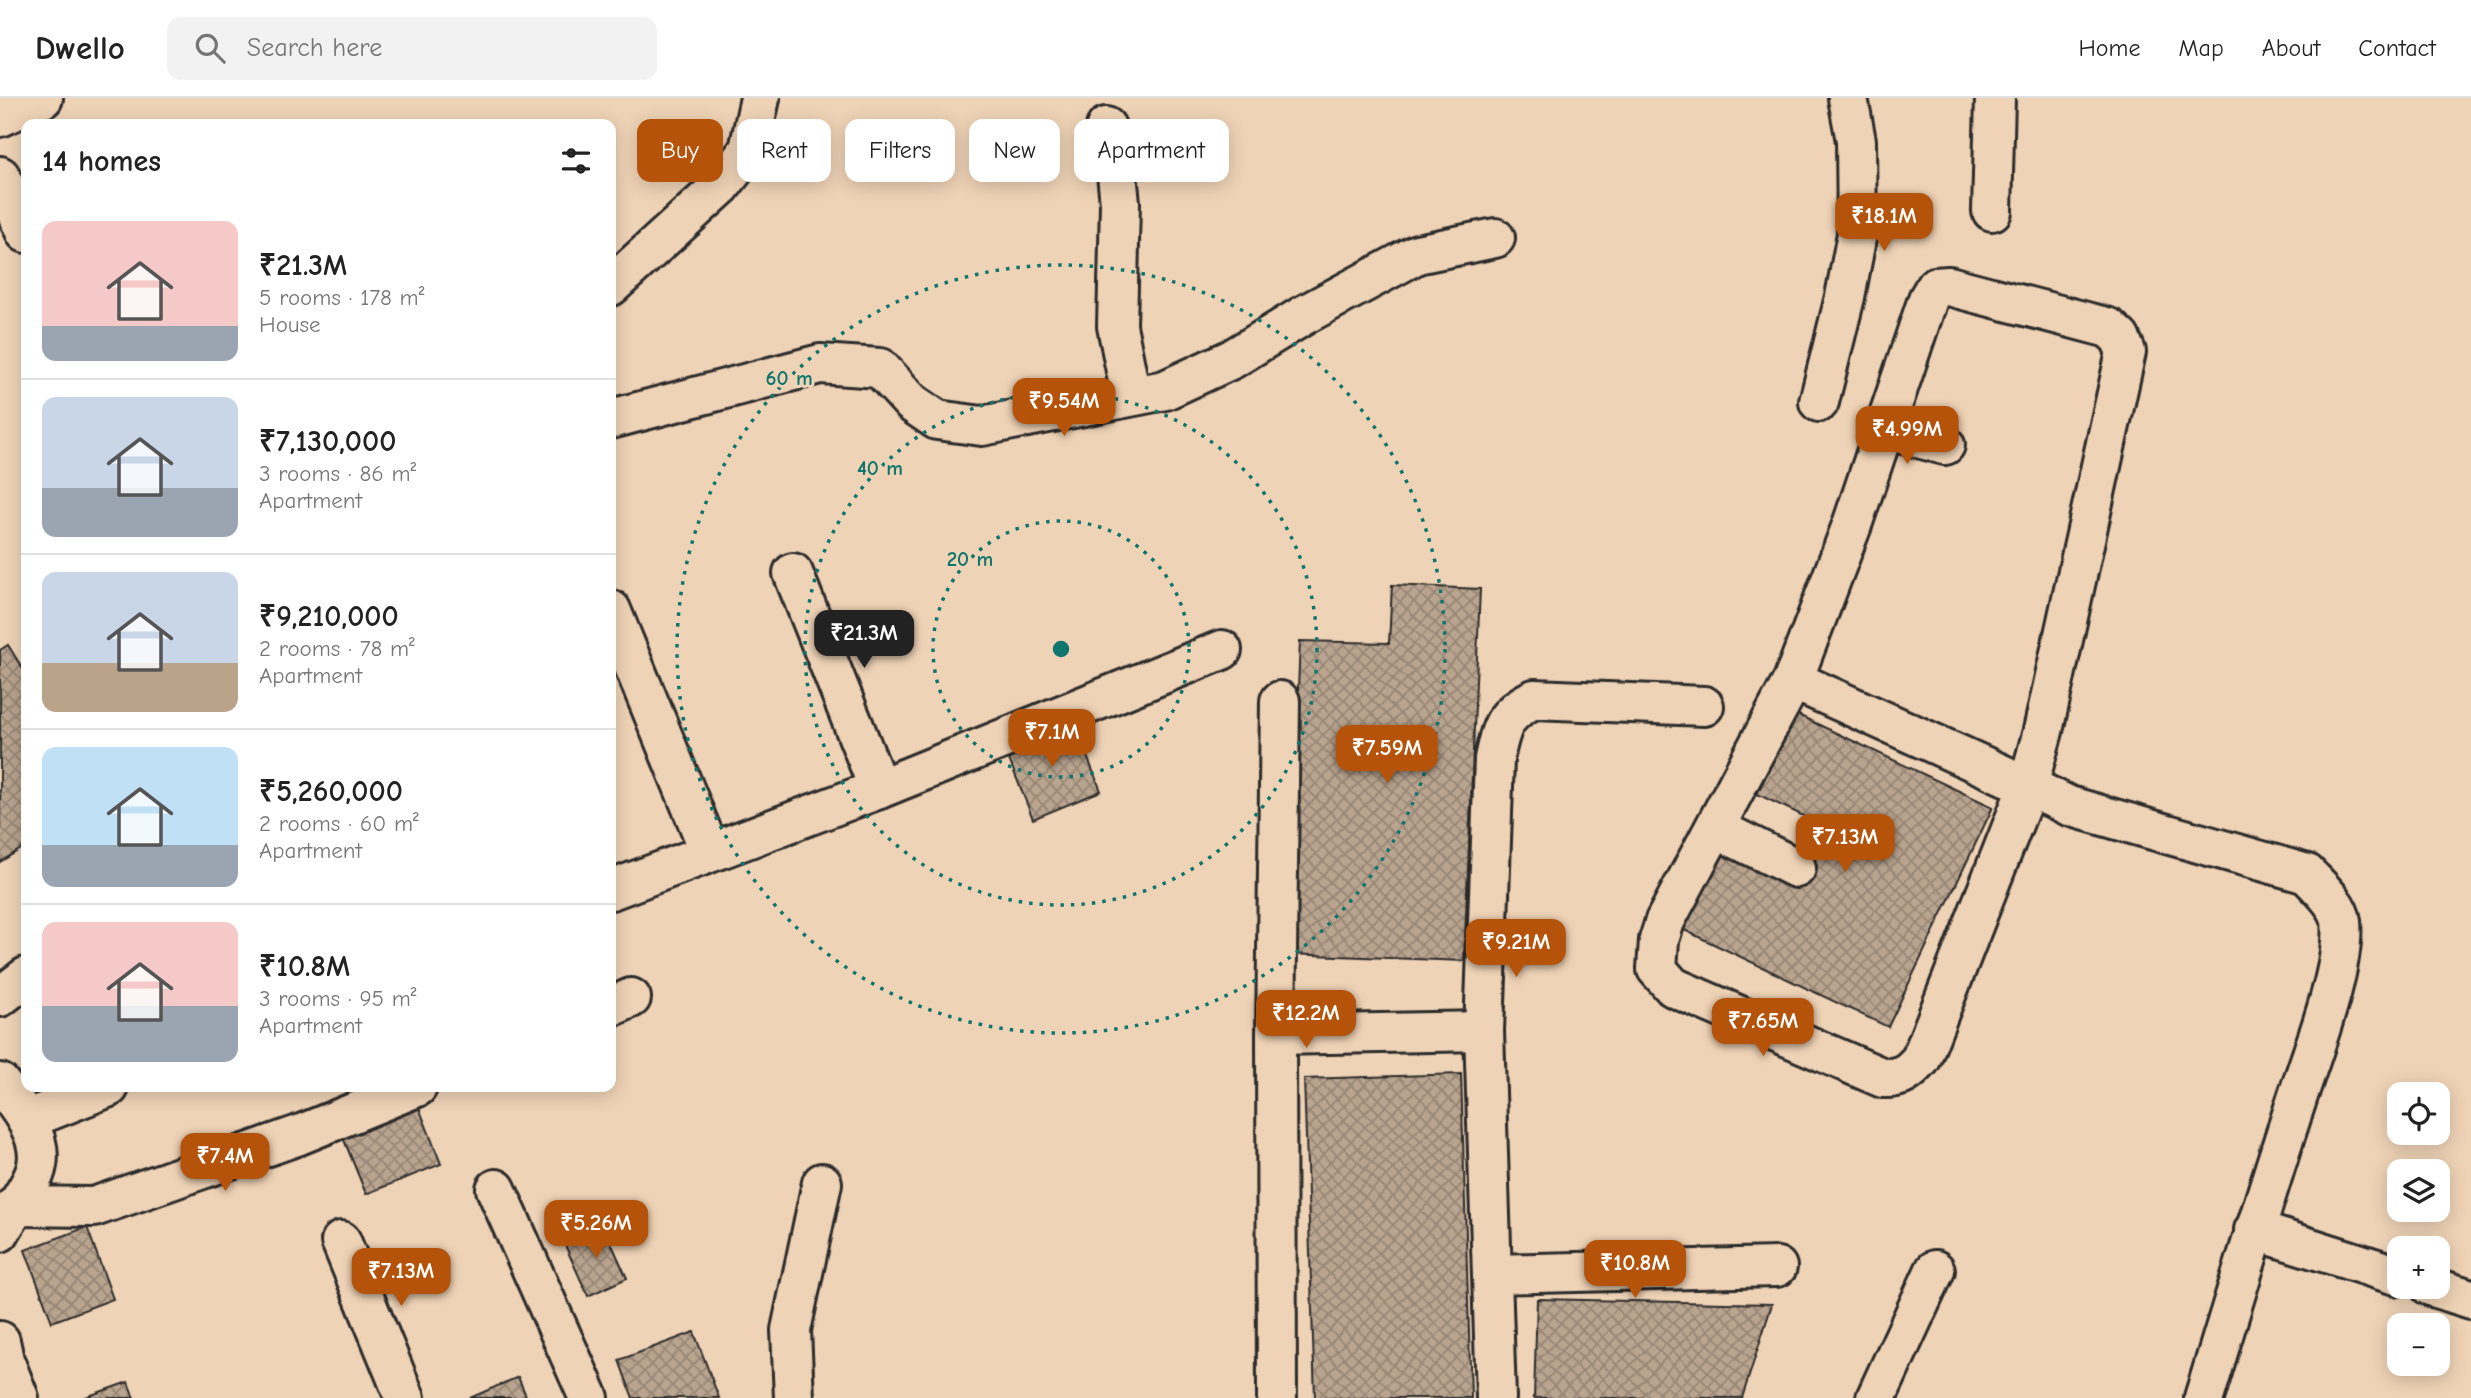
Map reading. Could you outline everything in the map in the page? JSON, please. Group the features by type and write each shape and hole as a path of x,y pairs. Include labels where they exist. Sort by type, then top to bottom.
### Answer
{"street":[{"path":"0,117 43,98"},
{"path":"616,281 721,186 748,150 760,98"},
{"path":"1819,402 1845,297 1857,234 1856,141 1848,98"},
{"path":"1992,211 1995,98"},
{"path":"0,176 21,222"},
{"path":"1118,182 1120,203 1117,326 1131,396"},
{"path":"616,418 820,364 880,368 912,403 937,420 982,426 1165,390 1232,359 1315,308 1417,254 1495,238"},
{"path":"1949,286 2109,328 2120,338 2126,352 2043,731 2028,786 1925,1051 1914,1067 1896,1079 1883,1078 1673,987 1657,968 1659,940 1665,921 1793,680 1852,525 1928,299 1935,287 1949,286"},
{"path":"1884,429 1945,445"},
{"path":"793,573 879,789"},
{"path":"616,622 710,852"},
{"path":"616,888 879,789 1222,650"},
{"path":"1793,680 2069,806 2307,874 2341,917 2342,937 2332,989 2254,1230 2204,1398"},
{"path":"1496,1398 1484,1031 1494,759 1501,726 1516,708 1534,699 1704,706"},
{"path":"1277,1398 1276,1035 1280,701"},
{"path":"1715,828 1796,868"},
{"path":"0,997 21,981"},
{"path":"1276,1035 1484,1031"},
{"path":"0,1083 28,1119 38,1164 32,1179 7,1219"},
{"path":"28,1119 96,1092"},
{"path":"7,1219 94,1207 299,1135 405,1092"},
{"path":"793,1398 791,1329 822,1183"},
{"path":"496,1189 589,1398"},
{"path":"2254,1230 2387,1272"},
{"path":"341,1241 405,1398"},
{"path":"1492,1274 1777,1267"},
{"path":"1876,1398 1935,1270"},
{"path":"2450,1292 2471,1299"},
{"path":"0,1341 4,1360 19,1398"}],"building":[{"path":"1392,585 1480,589 1464,961 1287,954 1300,641 1389,643"},
{"path":"8,645 21,666 21,849 0,862 0,650"},
{"path":"1796,714 1993,807 1888,1027 1682,929 1725,841 1802,878 1827,827 1757,794"},
{"path":"1072,719 1101,791 1033,819 1004,747"},
{"path":"1461,1074 1471,1398 1315,1398 1304,1079"},
{"path":"416,1100 441,1164 366,1194 340,1130"},
{"path":"603,1225 627,1278 588,1296 564,1243"},
{"path":"87,1227 113,1299 52,1322 25,1250"},
{"path":"1537,1299 1772,1304 1742,1398 1534,1398"},
{"path":"694,1332 719,1398 633,1398 619,1360"},
{"path":"518,1377 527,1398 470,1398"},
{"path":"128,1382 134,1398 83,1398"}]}
